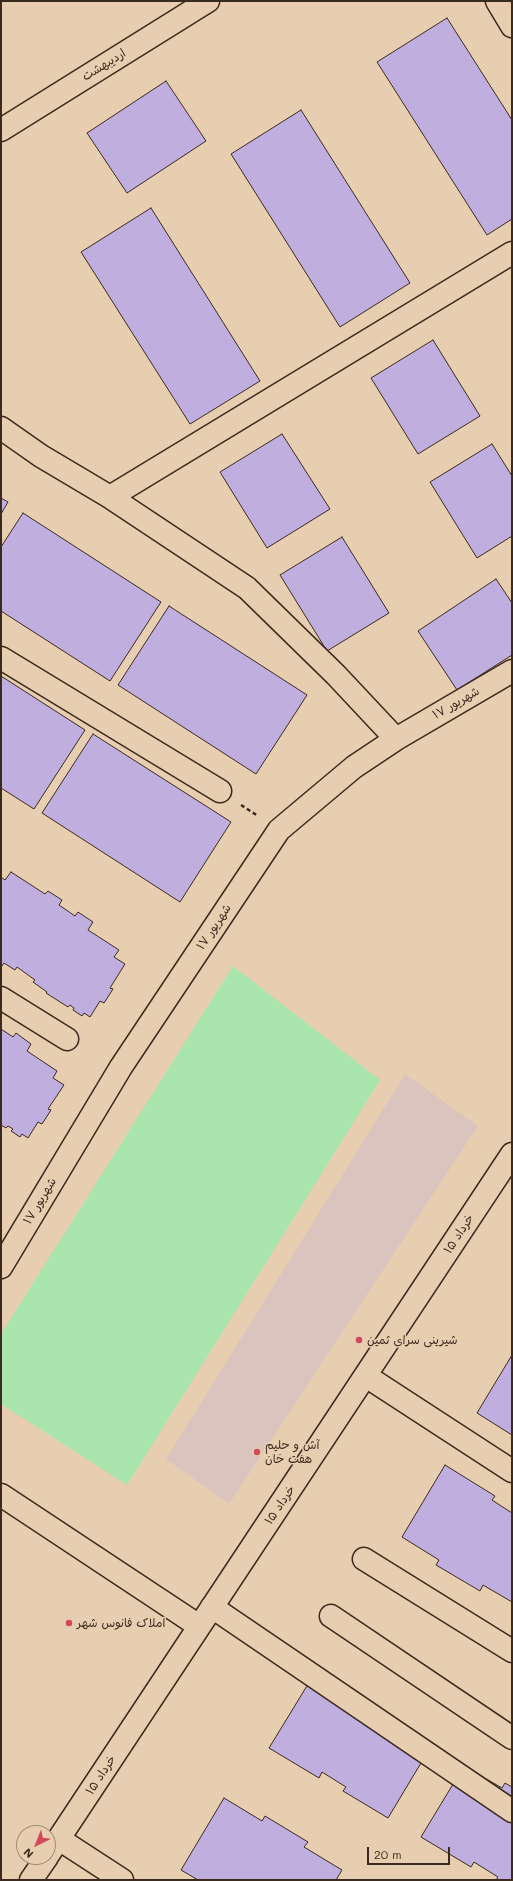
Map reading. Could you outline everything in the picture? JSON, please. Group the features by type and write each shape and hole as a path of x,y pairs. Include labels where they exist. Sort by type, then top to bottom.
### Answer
{"street":[{"name":"اردیبهشت","path":"1,130 208,1"},
{"path":"497,1 512,26"},
{"path":"110,497 512,253"},
{"path":"1,428 41,456 110,497 247,588 336,675 396,739"},
{"path":"1,658 220,791"},
{"name":"۱۷ شهریور","path":"1,1267 121,1067 279,830 354,767 396,739 512,670"},
{"path":"1,998 67,1039"},
{"name":"۱۵ خرداد","path":"56,1842 512,1154"},
{"path":"366,1376 512,1471"},
{"path":"1,1495 199,1626"},
{"path":"364,1559 512,1651"},
{"path":"212,1607 512,1811"},
{"path":"331,1616 512,1738"},
{"path":"56,1852 122,1880"},
{"name":"۱۵ خرداد","path":"31,1880 41,1865"}],"path":[{"path":"220,791 279,830"}],"shaded area":[{"path":"405,1074 478,1126 229,1504 166,1459"}],"green space":[{"path":"233,966 380,1080 127,1485 1,1404 1,1334"}],"building":[{"path":"447,18 512,120 512,219 487,235 377,62"},
{"path":"166,81 206,141 127,193 87,133"},
{"path":"301,110 410,283 340,327 231,154"},
{"path":"151,208 260,381 190,424 81,252"},
{"path":"433,340 480,416 418,454 371,378"},
{"path":"282,434 330,509 267,548 220,472"},
{"path":"492,444 512,476 512,536 477,558 430,482"},
{"path":"1,498 8,502 1,514"},
{"path":"23,513 161,602 110,681 1,611 1,547"},
{"path":"342,537 389,613 327,651 280,575"},
{"path":"496,579 512,603 512,655 457,690 418,631"},
{"path":"169,606 307,695 256,774 118,685"},
{"path":"1,676 85,730 34,809 1,788"},
{"path":"93,734 231,822 180,902 42,813"},
{"path":"11,872 45,894 48,891 62,900 59,905 75,916 78,912 93,922 88,930 119,950 114,957 125,964 110,988 113,989 104,1003 100,1001 90,1017 84,1013 82,1016 73,1010 74,1008 70,1005 68,1007 46,993 47,992 33,982 35,980 17,967 15,970 4,963 2,966 1,965 1,877 5,880"},
{"path":"1,1029 13,1037 16,1033 31,1044 27,1051 57,1071 53,1078 64,1085 48,1109 51,1110 42,1124 38,1122 28,1138 22,1134 20,1137 11,1131 13,1129 8,1126 6,1128 1,1125"},
{"path":"512,1355 512,1435 477,1413"},
{"path":"445,1465 495,1496 492,1500 512,1513 512,1602 483,1585 480,1591 436,1565 439,1560 402,1537"},
{"path":"313,1676 430,1748 388,1818 343,1791 346,1787 322,1772 319,1778 269,1748"},
{"path":"464,1766 502,1788 505,1783 512,1787 512,1880 496,1880 498,1877 474,1862 471,1867 421,1837"},
{"path":"224,1798 262,1821 265,1816 308,1842 304,1847 342,1870 336,1880 198,1880 181,1870"}],"place":[{"name":"شیرینی سرای ثمین","path":"359,1340"},
{"name":"آش و حلیم هفت خان","path":"257,1452"},
{"name":"املاک فانوس شهر","path":"69,1623"}]}
